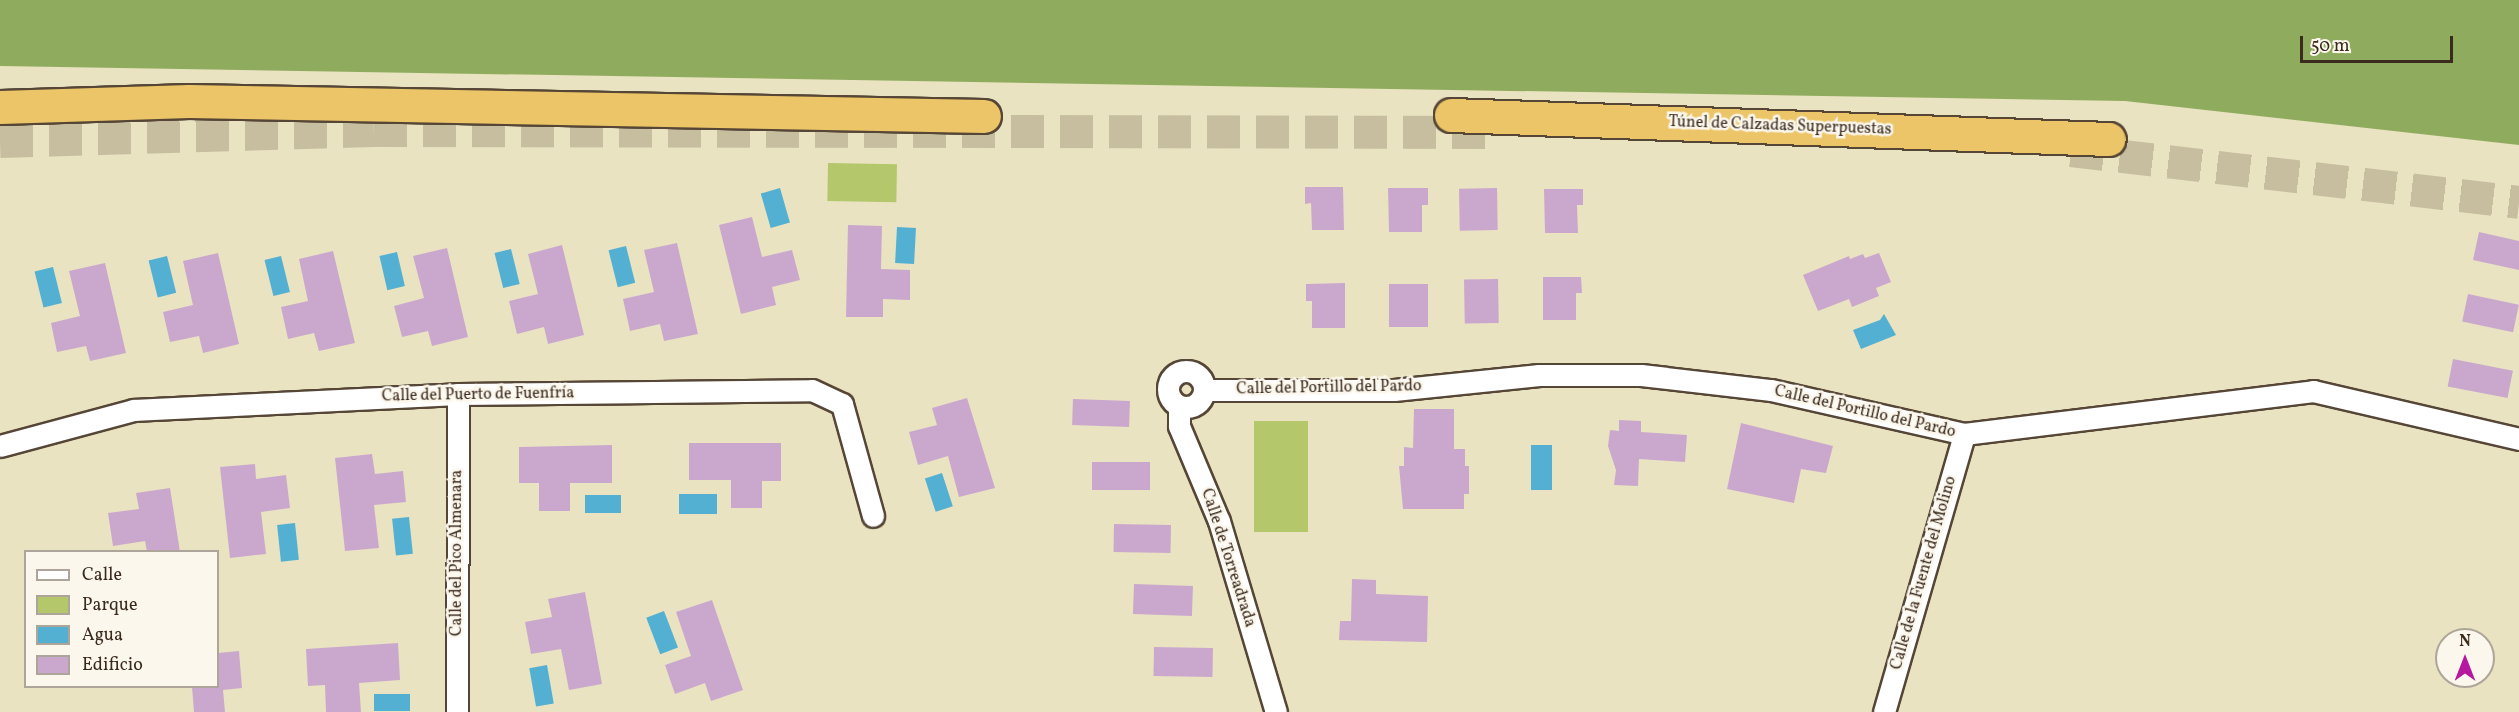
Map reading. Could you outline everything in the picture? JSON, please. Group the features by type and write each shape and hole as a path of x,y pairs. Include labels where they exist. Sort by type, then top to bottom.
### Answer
{"highway":[{"path":"0,107 189,101 984,116"},
{"name":"Túnel de Calzadas Superpuestas","path":"1451,115 2109,139"}],"street":[{"path":"1185,371 1196,374 1204,390 1195,404 1179,406 1168,392 1173,375 1185,371"},
{"name":"Calle del Portillo del Pardo","path":"1204,390 1394,390 1539,375 1641,375 1771,390 1964,434 2313,391 2519,439"},
{"name":"Calle del Puerto de Fuenfría","path":"0,446 133,410 458,394 812,390 842,404 873,516"},
{"name":"Calle del Pico Almenara","path":"457,712 458,394"},
{"name":"Calle de Torreadrada","path":"1179,406 1179,426 1219,521 1276,712"},
{"name":"Calle de la Fuente del Molino","path":"1884,712 1964,434"}],"green space":[{"path":"0,0 2519,0 2519,145 2125,101 0,66"},
{"path":"828,163 897,164 896,202 827,201"},
{"path":"1254,421 1308,421 1308,532 1254,532"}],"water":[{"path":"780,188 790,223 771,228 761,194"},
{"path":"897,227 916,228 914,264 895,263"},
{"path":"626,246 635,283 618,287 609,250"},
{"path":"511,249 520,284 503,288 495,253"},
{"path":"397,252 405,286 387,290 379,256"},
{"path":"167,256 176,293 158,297 149,261"},
{"path":"281,256 290,292 273,296 265,260"},
{"path":"53,267 62,303 44,307 35,272"},
{"path":"1884,314 1896,335 1861,349 1853,330 1880,320"},
{"path":"1531,445 1552,445 1552,490 1531,490"},
{"path":"942,473 953,506 936,512 925,479"},
{"path":"679,494 717,494 717,514 679,514"},
{"path":"585,495 621,495 621,513 585,513"},
{"path":"409,517 413,554 396,556 392,519"},
{"path":"295,523 299,560 281,562 277,525"},
{"path":"664,611 678,647 660,654 646,618"},
{"path":"547,665 554,703 536,707 529,668"},
{"path":"374,694 410,694 410,711 374,711"}],"building":[{"path":"1305,187 1343,187 1344,230 1312,230 1311,203 1305,204"},
{"path":"1388,188 1428,188 1428,205 1422,205 1422,232 1389,232"},
{"path":"1497,188 1498,230 1460,231 1459,189"},
{"path":"1544,189 1583,189 1583,205 1577,205 1578,233 1545,233"},
{"path":"752,217 762,257 792,250 800,280 772,287 776,305 741,314 719,225"},
{"path":"848,225 882,226 881,269 910,270 910,300 883,299 883,317 846,317"},
{"path":"2479,232 2519,241 2519,270 2473,260"},
{"path":"677,243 698,334 664,341 660,324 630,331 623,299 654,292 644,250"},
{"path":"562,245 584,335 548,344 544,327 517,334 509,301 538,294 528,254"},
{"path":"447,248 468,337 432,346 428,331 402,337 394,306 424,298 413,256"},
{"path":"333,251 355,343 319,351 314,333 288,339 281,307 308,301 299,259"},
{"path":"218,253 239,344 203,353 199,336 170,342 163,312 193,305 183,261"},
{"path":"1879,253 1891,282 1876,288 1879,296 1852,307 1849,299 1818,311 1803,275 1849,256 1850,259 1863,254 1865,258"},
{"path":"105,263 126,353 90,361 86,346 57,352 51,323 80,316 69,271"},
{"path":"1543,277 1581,277 1582,293 1576,293 1576,320 1543,320"},
{"path":"1498,279 1499,323 1465,324 1464,280"},
{"path":"1345,283 1345,328 1312,328 1312,301 1306,301 1306,284"},
{"path":"1389,284 1428,284 1428,327 1389,327"},
{"path":"2468,294 2519,305 2513,332 2462,321"},
{"path":"2453,359 2513,371 2508,398 2448,386"},
{"path":"967,398 995,488 959,497 948,456 918,465 909,432 937,425 932,408"},
{"path":"1073,399 1130,401 1129,427 1072,425"},
{"path":"1414,409 1454,409 1454,449 1465,449 1465,466 1469,466 1469,494 1464,494 1464,509 1403,509 1399,466 1404,466 1404,447 1413,448"},
{"path":"1619,420 1641,421 1641,432 1687,435 1685,462 1639,459 1638,486 1614,485 1616,470 1608,446 1610,430 1619,431"},
{"path":"1741,423 1833,446 1826,473 1801,469 1794,503 1727,489"},
{"path":"689,443 781,443 781,481 762,481 762,508 731,508 731,480 689,480"},
{"path":"612,445 612,483 570,483 570,511 539,511 539,483 519,483 519,447"},
{"path":"372,454 375,474 403,471 406,502 374,505 379,548 345,551 335,458"},
{"path":"1092,462 1150,462 1150,490 1092,490"},
{"path":"255,464 256,479 286,475 290,508 261,512 266,554 230,558 220,467"},
{"path":"170,488 180,550 147,550 145,541 113,546 108,513 139,509 136,493"},
{"path":"1114,524 1171,525 1171,553 1114,552"},
{"path":"1352,579 1376,580 1376,594 1428,596 1427,642 1339,640 1340,621 1351,621"},
{"path":"1134,584 1193,586 1192,616 1133,614"},
{"path":"585,592 602,684 569,690 561,649 531,654 525,622 552,617 548,599"},
{"path":"712,600 743,690 711,701 705,683 675,694 665,665 691,656 676,612"},
{"path":"398,643 400,680 359,683 361,712 326,712 325,685 308,686 306,649"},
{"path":"1154,647 1213,648 1212,677 1153,676"},
{"path":"239,651 242,688 223,690 225,712 194,712 192,688 219,688 219,653"}],"tunnel":[{"path":"0,141 374,130 1495,132"},
{"path":"2071,150 2519,202"}]}
